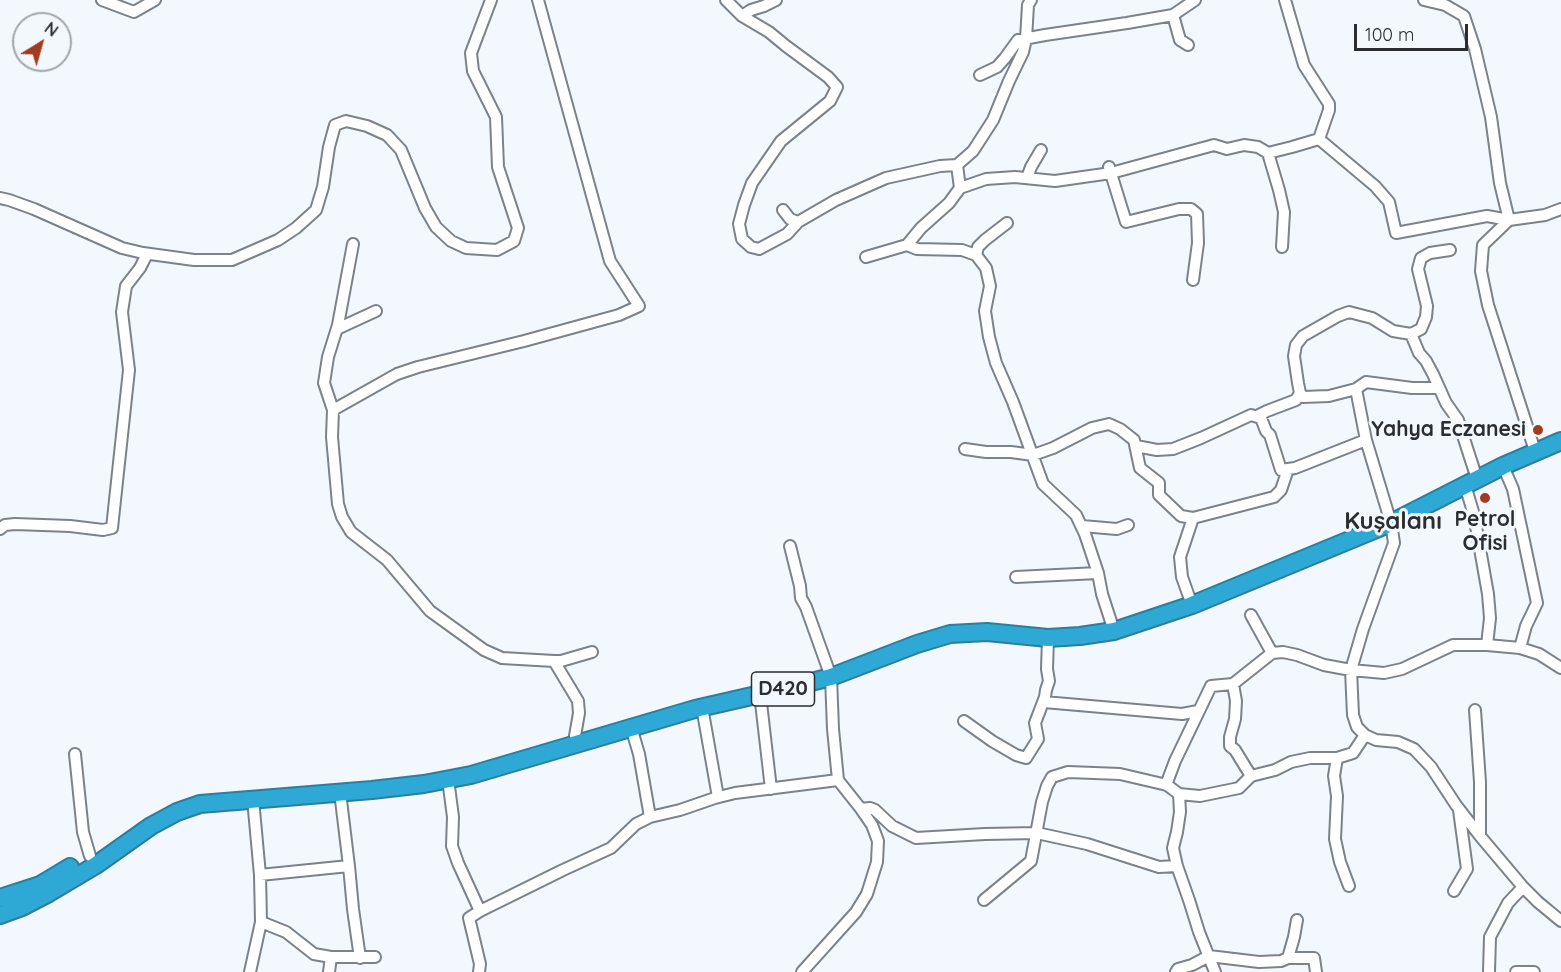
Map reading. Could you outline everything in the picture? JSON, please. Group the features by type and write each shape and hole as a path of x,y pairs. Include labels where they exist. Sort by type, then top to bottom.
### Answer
{"highway":[{"name":"D420","path":"0,915 50,893 96,865 151,826 177,812 200,804 383,789 471,775 702,707 760,694 950,634 987,632 1048,638 1080,636 1113,627 1190,599 1390,518 1561,432"},
{"name":"D420","path":"1472,478 1503,466 1534,446 1561,441"},
{"name":"D420","path":"0,898 40,885 90,856 127,829 157,812 180,801 202,795 409,778 454,769 713,695 829,672 858,657 911,636 965,624 1043,628 1113,627"}],"street":[{"path":"102,0 134,12 155,0"},
{"path":"0,198 34,209 122,248 147,254 194,260 232,260 296,228 316,210 323,187 335,125 346,121 367,126 387,135 401,150 425,208 436,227 451,241 466,248 497,250 514,241 518,228 498,167 496,117 473,71 471,53 491,0"},
{"path":"333,410 398,374 619,315 639,306 610,261 538,0"},
{"path":"726,0 742,16 769,32 828,77 837,87 830,101 781,141 752,183 739,224 742,239 759,249 786,234 798,222 836,200 886,178 940,166 957,165 973,151 993,120 1023,52 1028,5 1031,0"},
{"path":"742,16 750,10 776,0"},
{"path":"980,75 997,67 1018,40 1173,15 1195,0"},
{"path":"1285,0 1304,65 1329,104 1320,139"},
{"path":"1424,0 1445,4 1464,16 1491,117 1500,183 1509,220"},
{"path":"1173,15 1180,40 1188,45"},
{"path":"1268,153 1320,139"},
{"path":"1320,139 1375,186 1389,202 1396,233 1487,216 1509,220 1561,209"},
{"path":"866,257 907,245 921,228 949,204 960,189 986,179 1015,177 1055,181 1214,145 1227,149 1244,145 1258,147 1268,153 1280,190 1284,212 1282,247"},
{"path":"1027,178 1041,150"},
{"path":"957,165 960,189"},
{"path":"1109,169 1126,222 1179,209 1191,209 1197,214 1198,243 1193,280"},
{"path":"783,210 790,219 798,222"},
{"path":"1509,220 1484,245 1481,271 1488,305 1534,446"},
{"path":"976,255 978,247 1007,223"},
{"path":"353,244 324,383 333,410 332,437 338,504 342,517 351,532 387,560 430,611 484,650 502,658 554,661 592,652"},
{"path":"907,245 917,249 962,250 976,255 986,268 990,286 985,311 996,363 1043,484 1076,514 1082,526 1113,627"},
{"path":"1439,388 1412,388 1366,382 1356,389 1329,396 1303,397 1300,393 1294,356 1296,345 1303,336 1349,312 1372,318 1393,331 1411,334 1421,329 1426,317 1427,306 1418,269 1421,258 1430,253 1450,250"},
{"path":"0,529 5,525 15,524 103,530 112,528 129,370 122,312 126,286 140,268 147,254"},
{"path":"337,329 376,311"},
{"path":"1411,334 1419,353 1430,367 1446,403 1458,420 1472,478 1474,515 1488,594 1490,618 1487,645"},
{"path":"1356,389 1366,440 1390,518 1394,543 1351,670 1353,715 1357,727 1365,735 1376,740 1398,742 1414,749 1431,767 1459,809 1523,887 1561,921"},
{"path":"1257,416 1296,400 1300,393"},
{"path":"1136,446 1157,450 1173,449 1251,415 1261,418 1270,435 1281,470 1295,468 1366,440"},
{"path":"965,449 1033,455 1053,448 1092,428 1109,424 1134,440 1140,468 1159,483 1159,495 1181,516 1193,518 1274,497 1281,490 1288,469"},
{"path":"1503,466 1513,489 1537,603 1526,626 1520,648"},
{"path":"1190,599 1182,577 1180,557 1193,518"},
{"path":"1082,526 1117,529 1128,525"},
{"path":"790,546 801,598 829,672 838,780 872,825 878,841 877,862 867,894 856,912 802,972"},
{"path":"1016,577 1098,573"},
{"path":"796,609 801,598"},
{"path":"1251,615 1272,653"},
{"path":"964,721 992,741 1026,758 1038,740 1035,723 1044,702 1049,681 1048,638"},
{"path":"1166,785 1211,686 1233,684 1272,653 1290,653 1324,665 1384,673 1402,669 1453,645 1487,645 1520,648 1539,654 1561,668"},
{"path":"554,661 578,701 576,736"},
{"path":"1233,684 1236,701 1230,747 1235,750 1251,776"},
{"path":"760,694 771,789"},
{"path":"1044,702 1182,714 1198,711"},
{"path":"702,707 718,797"},
{"path":"1475,710 1480,782 1480,836"},
{"path":"631,728 639,754 650,817"},
{"path":"984,900 1031,861 1042,802 1052,777 1068,772 1120,774 1166,785 1179,794 1200,796 1239,788 1251,776 1275,770 1291,762 1310,758 1337,758 1353,753 1365,735"},
{"path":"75,754 83,832 90,856"},
{"path":"1337,758 1334,776 1337,796 1335,839 1348,886"},
{"path":"448,779 453,817 452,846 480,911"},
{"path":"480,972 470,918 480,911 611,848 636,824 650,817 735,793 838,780"},
{"path":"340,792 360,958"},
{"path":"1179,794 1180,812 1173,848 1199,932 1215,972"},
{"path":"250,972 261,922 260,875 253,800"},
{"path":"861,809 875,810 892,826 916,838 1037,833 1098,848 1159,867 1177,866"},
{"path":"1454,891 1467,869 1459,809"},
{"path":"260,875 349,866"},
{"path":"1489,972 1490,937 1508,903 1523,887"},
{"path":"1288,958 1297,920"},
{"path":"261,922 286,932 314,954 331,957 375,957"},
{"path":"1176,972 1178,969 1209,956 1265,962 1288,958 1314,958 1316,972"},
{"path":"329,972 331,957"},
{"path":"1516,972 1534,972"}],"place":[{"name":"Yahya Eczanesi","path":"1538,430"},
{"name":"Petrol Ofisi","path":"1485,498"}],"district":[{"name":"Kuşalanı","path":"1393,522"}]}
